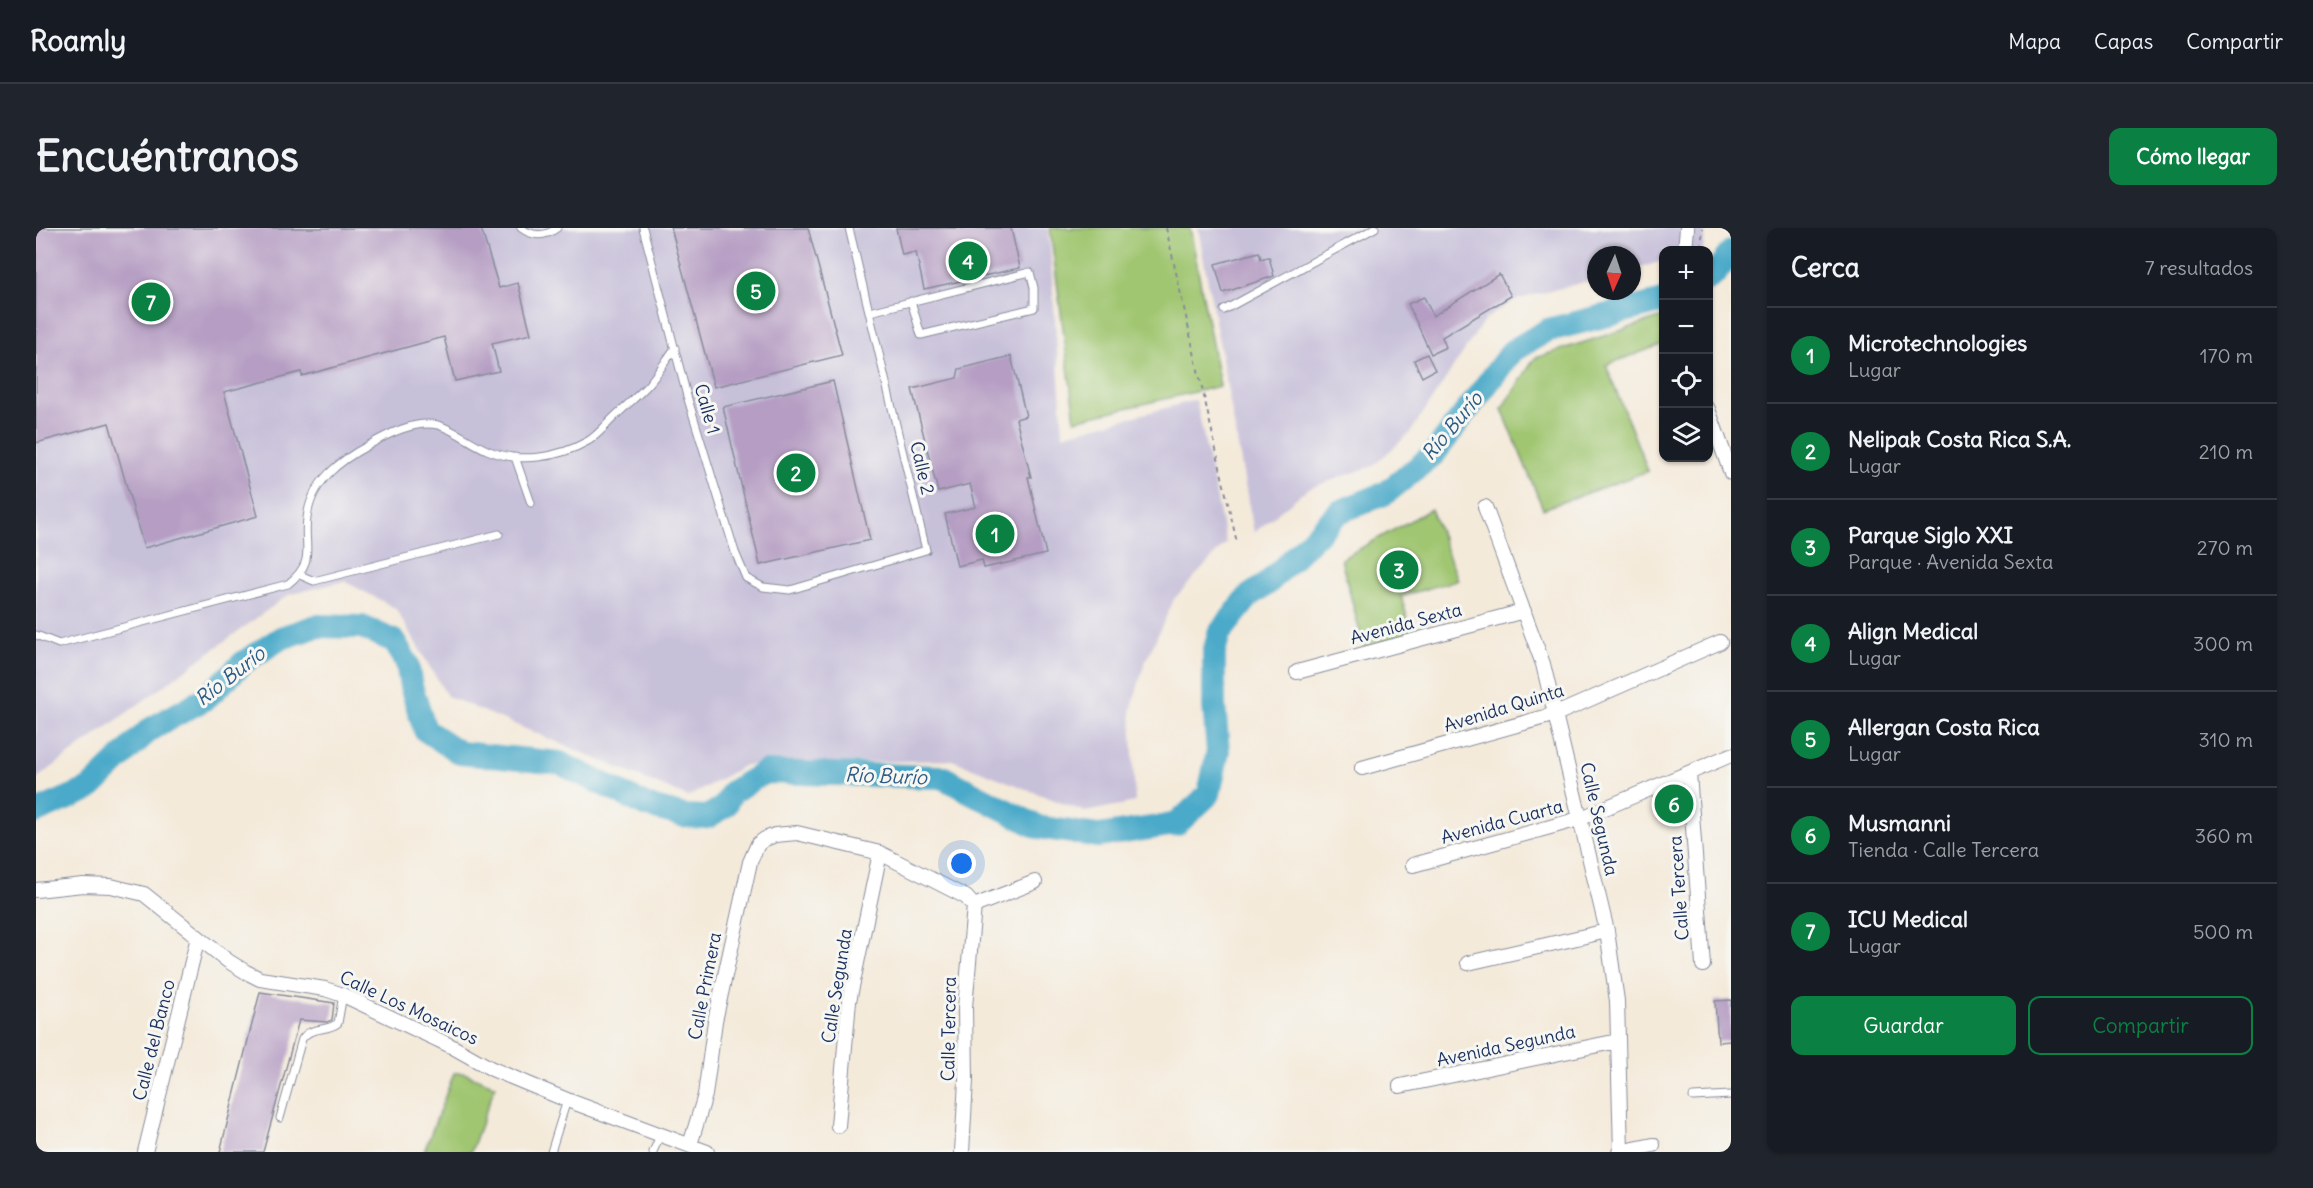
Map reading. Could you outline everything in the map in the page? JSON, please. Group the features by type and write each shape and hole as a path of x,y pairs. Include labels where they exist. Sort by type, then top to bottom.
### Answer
{"street":[{"path":"1685,246 1686,228"},
{"path":"1713,423 1731,472"},
{"name":"Calle Segunda","path":"1485,507 1543,663 1607,931 1617,1001 1620,1152"},
{"name":"Avenida Sexta","path":"1297,672 1524,611"},
{"name":"Avenida Quinta","path":"1362,768 1556,714 1720,642"},
{"name":"Avenida Cuarta","path":"1413,865 1579,819 1731,755"},
{"name":"Calle Tercera","path":"1689,773 1703,965"},
{"name":"Calle Primera","path":"690,1145 705,1095 715,1021 750,862 758,844 775,835 797,833 880,853"},
{"path":"880,853 966,897 974,906 1035,882"},
{"name":"Calle Segunda","path":"838,1126 849,1001 880,853"},
{"name":"Calle Los Mosaicos","path":"36,890 83,885 130,889 144,894 228,961 260,979 325,989 343,995 452,1046 492,1068 567,1100 707,1152"},
{"name":"Calle Tercera","path":"963,1152 966,1080 965,1007 974,906"},
{"path":"1468,963 1607,931"},
{"name":"Calle del Banco","path":"145,1152 198,937"},
{"name":"Avenida Segunda","path":"1400,1086 1618,1041"},
{"path":"1620,1152 1653,1145"}],"lane":[{"path":"521,228 529,233 540,235 557,228"},
{"name":"Calle 1","path":"643,228 687,396 735,552 746,578 763,587"},
{"name":"Calle 2","path":"763,587 790,590 926,550 849,228"},
{"path":"1224,310 1375,228"},
{"path":"870,312 1030,272 1034,288 1034,308 921,335 911,302"},
{"path":"36,635 59,644 288,584 300,575 306,561 309,545 307,519 312,498 322,479 339,463 369,444 397,430 418,425 437,425 488,451 515,457 542,458 568,450 590,440 648,385 675,348"},
{"path":"515,457 531,503"},
{"path":"300,575 314,581 499,534"},
{"path":"280,1118 302,1039 311,1031 327,1029 338,1023 343,995"},
{"path":"1693,1097 1731,1095"},
{"path":"551,1152 567,1100"},
{"path":"653,1152 661,1133"}],"path":[{"path":"1166,228 1238,543"},
{"path":"1701,246 1703,228"}],"shaded area":[{"path":"36,228 1047,228 1063,435 1196,400 1226,543 1174,599 1144,665 1131,710 1135,802 1085,812 952,760 745,765 688,797 447,696 395,608 344,581 288,595 36,779"},
{"path":"1198,228 1706,228 1704,246 1659,246 1659,262 1641,267 1641,246 1587,246 1587,281 1515,300 1485,319 1410,433 1373,466 1307,489 1254,533"}],"green space":[{"path":"1050,228 1190,228 1220,386 1075,420"},
{"path":"1659,318 1659,345 1606,365 1648,471 1543,509 1502,409 1535,358"},
{"path":"1431,509 1458,580 1401,596 1412,635 1364,648 1341,559"},
{"path":"454,1073 464,1073 495,1086 471,1152 424,1152"}],"building":[{"path":"36,228 481,228 499,288 518,283 531,334 492,343 499,371 455,381 444,337 302,376 301,372 224,392 258,516 144,548 109,423 36,443"},
{"path":"671,228 808,228 842,355 714,387"},
{"path":"896,228 1011,228 1020,268 924,289 916,252 902,255"},
{"path":"1259,252 1261,259 1269,257 1274,276 1223,293 1215,264"},
{"path":"1499,274 1511,296 1442,337 1446,347 1431,354 1408,304 1424,297 1433,316"},
{"path":"1427,354 1435,370 1422,377 1414,360"},
{"path":"1011,356 1026,416 1016,419 1031,477 1028,477 1046,554 984,568 982,560 957,566 945,514 976,507 970,484 938,492 912,389 957,378 959,369"},
{"path":"833,381 870,540 760,565 723,407"},
{"path":"1682,798 1683,808 1664,810 1664,800"},
{"path":"260,992 334,1003 332,1020 327,1022 299,1020 263,1152 220,1152"},
{"path":"1731,1000 1731,1041 1718,1042 1715,1001"}],"waterway":[{"name":"Río Burío","path":"1713,275 1731,252"},
{"name":"Río Burío","path":"36,812 89,789 149,730 206,698 244,662 281,638 317,626 362,627 394,641 407,663 411,686 425,730 460,753 560,763 647,806 685,816 707,817 725,806 732,792 765,772 942,777 1038,827 1098,836 1177,824 1209,794 1218,751 1214,705 1214,653 1219,634 1249,596 1267,584 1339,512 1386,493 1434,454 1512,351 1548,330 1659,302"}],"place":[{"name":"Align Medical","path":"968,261"},
{"name":"Allergan Costa Rica","path":"756,291"},
{"name":"ICU Medical","path":"151,302"},
{"name":"Nelipak Costa Rica S.A.","path":"796,473"},
{"name":"Microtechnologies","path":"995,534"},
{"name":"Parque Siglo XXI","path":"1399,570"},
{"name":"Musmanni","path":"1674,804"}]}
